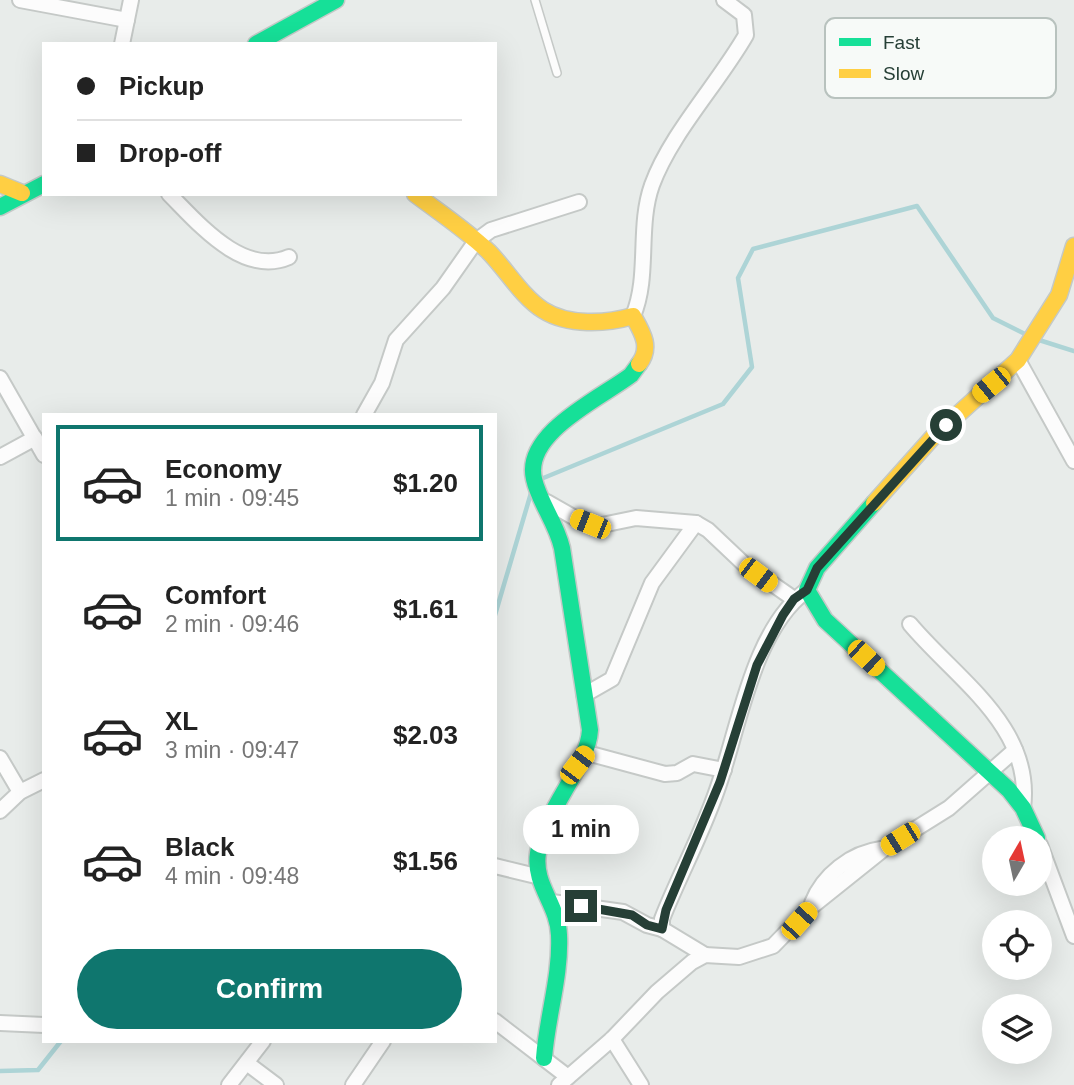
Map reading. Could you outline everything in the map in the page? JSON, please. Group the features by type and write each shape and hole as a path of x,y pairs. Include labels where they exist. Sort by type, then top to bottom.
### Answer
{"street":[{"path":"20,0 127,20"},
{"path":"122,42 131,0"},
{"path":"266,41 336,0"},
{"path":"633,316 640,290 641,253 651,187 677,141 746,35 744,15 724,0"},
{"path":"0,184 22,193"},
{"path":"0,207 22,193 42,185"},
{"path":"171,196 226,246 239,254 264,263 276,263 289,257"},
{"path":"418,196 477,241 541,309 551,315 613,321 633,316"},
{"path":"365,413 382,383 396,340 443,288 477,241 491,230 579,202"},
{"path":"1059,295 1074,246"},
{"path":"662,929 666,910 724,770 757,665 776,626 801,595 817,568 932,438 1018,360 1059,295 1074,278"},
{"path":"544,1058 546,1021 559,933 558,916 552,902 540,888 536,876 542,834 569,777 586,753 590,730 564,554 554,519 538,495 534,482 534,457 544,437 563,419 621,385 639,370 648,340 644,329 633,316"},
{"path":"1018,360 1074,461"},
{"path":"0,378 42,452"},
{"path":"0,457 35,438"},
{"path":"538,495 559,510 597,526 636,518 696,523 708,530 745,565 801,595 989,772 1023,808 1031,826"},
{"path":"584,695 612,679 652,583 696,523"},
{"path":"910,624 996,715 1015,750 1024,780 1023,808"},
{"path":"552,902 622,912 647,925 662,929 705,955 739,957 773,946 810,908 885,848 946,811 1015,750"},
{"path":"586,753 665,774 677,773 693,764 724,770"},
{"path":"0,758 20,792"},
{"path":"0,811 20,792 42,781"},
{"path":"497,866 536,876"},
{"path":"1052,876 1073,930"},
{"path":"497,1023 544,1058 564,1081 612,1039 657,992 692,962 705,955"},
{"path":"0,1023 42,1025"},
{"path":"612,1039 641,1085"},
{"path":"229,1085 263,1043"},
{"path":"353,1085 382,1043"},
{"path":"248,1064 276,1085"}],"lane":[{"path":"535,0 557,73"}],"waterway":[{"path":"541,479 723,404 752,367 738,278 753,249 917,206 993,318 1027,335"},
{"path":"1039,340 1074,351"},
{"path":"497,608 531,493"},
{"path":"0,1071 38,1070 59,1043"}],"traffic: fast":[{"path":"260,42 336,0"},
{"path":"0,207 42,185"},
{"path":"544,1058 558,966 559,935 555,914 539,875 538,853 549,820 582,758 590,730 562,548 536,488 534,462 540,447 552,432 567,418 631,375 639,364"},
{"path":"874,503 817,568 807,590 825,620 1009,790 1023,808 1031,826"}],"traffic: slow":[{"path":"0,184 22,193"},
{"path":"418,196 480,243 528,298 543,310 564,319 587,322 611,321 633,316 645,346 639,364"},
{"path":"874,503 932,438 1018,360 1059,295 1074,246"}],"route":[{"path":"581,906 622,912 653,928 662,929 662,919 720,782 757,665 770,637 794,599 807,590 817,568 946,425"}]}
